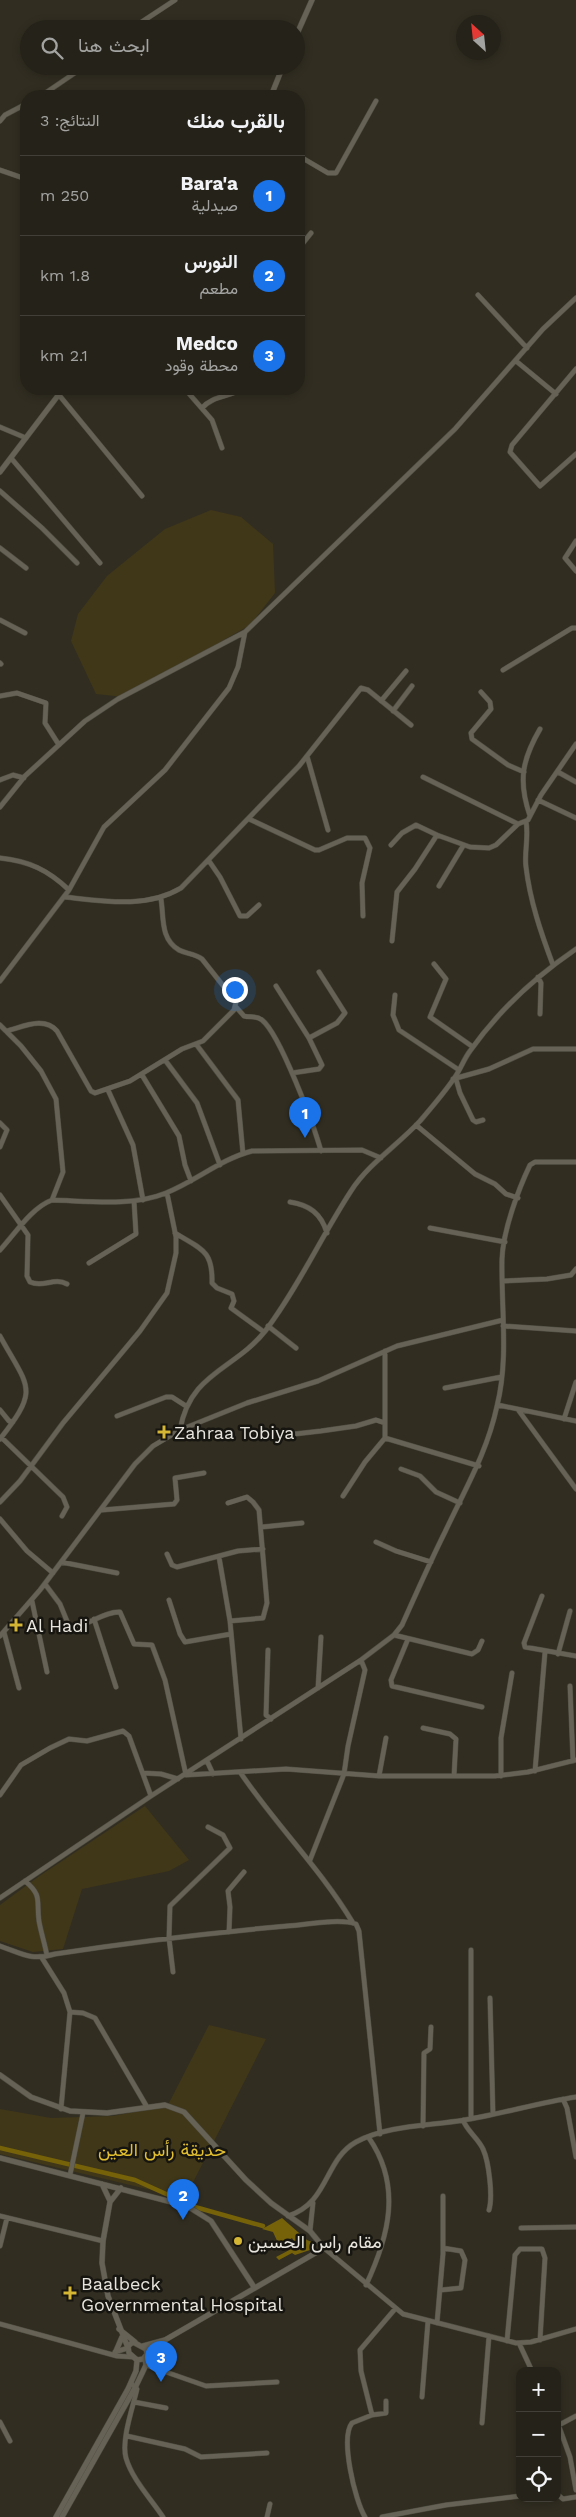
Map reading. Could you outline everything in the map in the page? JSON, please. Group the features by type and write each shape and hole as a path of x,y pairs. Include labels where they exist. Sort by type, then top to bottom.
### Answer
{"street":[{"path":"145,20 175,0"},
{"path":"303,20 312,0"},
{"path":"50,90 72,75"},
{"path":"274,90 280,75"},
{"path":"305,160 328,173 336,173 376,101"},
{"path":"0,122 5,115 20,107"},
{"path":"0,170 20,177"},
{"path":"305,240 311,233"},
{"path":"478,295 527,348"},
{"path":"0,807 24,778 85,721 105,707 245,632 455,429 543,329 576,298"},
{"path":"516,361 556,394"},
{"path":"576,369 517,439 510,452 540,486 576,454"},
{"path":"0,472 59,395 142,496"},
{"path":"190,395 212,420 222,448"},
{"path":"202,408 215,398 228,395"},
{"path":"0,427 26,438"},
{"path":"11,458 100,563"},
{"path":"0,491 42,528 77,563"},
{"path":"576,541 565,558 576,571"},
{"path":"0,548 26,568"},
{"path":"0,620 26,633"},
{"path":"503,670 572,628 576,628"},
{"path":"0,981 65,897 104,827 165,770 229,688 238,667 245,632"},
{"path":"381,701 406,671"},
{"path":"393,711 412,686"},
{"path":"65,897 121,901 161,899 185,885 307,756 361,688 368,690 412,725"},
{"path":"481,692 490,702 491,709 471,733 472,739 508,765 524,772"},
{"path":"0,696 17,693 46,703 45,723 59,745"},
{"path":"530,816 526,803 525,757 540,729"},
{"path":"391,844 416,825 463,846 483,849 493,848 518,824 526,821 530,816 538,800 576,744"},
{"path":"307,756 328,830"},
{"path":"558,772 576,782"},
{"path":"0,780 13,775 24,778"},
{"path":"423,777 518,824"},
{"path":"538,800 576,818"},
{"path":"249,819 315,850 347,838 365,838 370,848 362,883 363,916"},
{"path":"526,821 528,844 526,861 529,887 538,924 553,964"},
{"path":"392,941 397,892 415,869 437,835"},
{"path":"439,886 463,846"},
{"path":"0,858 35,865 46,871 69,890"},
{"path":"209,861 220,877 240,916 246,916 259,905"},
{"path":"161,899 161,923 171,943 181,951 196,955 202,959 236,1002 236,1007 246,1017 256,1017 265,1023 292,1073 321,1151"},
{"path":"180,1430 186,1406 198,1387 210,1375 249,1349 289,1298 352,1189 416,1124 455,1079 473,1047 498,1017 538,976 576,949"},
{"path":"434,964 446,979 430,1017 473,1047"},
{"path":"309,1038 337,1023 345,1013 319,972"},
{"path":"538,976 541,989 540,1014"},
{"path":"276,986 303,1032 309,1038 322,1068 292,1073"},
{"path":"395,994 393,1015 399,1030 459,1070"},
{"path":"6,1031 42,1023 50,1024 57,1031 92,1091 95,1093 108,1090 142,1075 164,1060 206,1039 236,1007"},
{"path":"0,1025 41,1071 56,1099 63,1172 52,1200"},
{"path":"196,1044 238,1100 243,1154"},
{"path":"455,1079 497,1066 528,1050 547,1048 576,1049"},
{"path":"164,1060 197,1103 220,1165"},
{"path":"142,1075 179,1136 185,1166 191,1181"},
{"path":"455,1079 473,1120 476,1122 483,1120"},
{"path":"108,1090 132,1145 143,1200"},
{"path":"0,1123 7,1130 0,1147"},
{"path":"416,1124 470,1170 496,1184 506,1194 518,1198"},
{"path":"0,1250 40,1206 52,1200 143,1200 167,1193 220,1165 252,1151 362,1150 381,1158"},
{"path":"0,1898 151,1796 361,1660 394,1635 402,1625 479,1466 498,1405 501,1376 505,1242 530,1165 546,1162 576,1162"},
{"path":"0,1502 20,1481 31,1464 163,1300 175,1264 175,1233 167,1193"},
{"path":"0,1195 22,1226 29,1242 27,1276 30,1282 39,1284 57,1280 67,1284"},
{"path":"89,1263 136,1234 134,1201"},
{"path":"290,1202 311,1207 323,1223 326,1233"},
{"path":"430,1228 505,1242"},
{"path":"175,1233 207,1254 213,1269 212,1283 217,1288 232,1294 234,1301 231,1308 264,1332"},
{"path":"503,1281 571,1276 576,1269"},
{"path":"19,1688 2,1634 32,1601 102,1510 114,1490 135,1464 153,1446 180,1430 248,1403 318,1381 385,1351 431,1337 503,1320"},
{"path":"268,1326 296,1348"},
{"path":"503,1326 576,1331"},
{"path":"0,1336 27,1390 24,1406 14,1422 0,1438 31,1464 65,1500 67,1507 62,1516"},
{"path":"343,1496 385,1438 385,1351"},
{"path":"445,1388 501,1376"},
{"path":"564,1420 576,1382"},
{"path":"117,1416 166,1397 172,1397 186,1406"},
{"path":"498,1405 576,1421"},
{"path":"0,1410 9,1420 14,1422"},
{"path":"520,1411 576,1489"},
{"path":"271,1434 286,1435 321,1431 356,1426 376,1420 386,1423"},
{"path":"385,1438 479,1466"},
{"path":"401,1469 420,1476 436,1492 460,1503"},
{"path":"102,1510 174,1504 177,1500 175,1478 204,1473"},
{"path":"228,1503 247,1498 259,1510 262,1527 267,1603 265,1616 261,1618 230,1621"},
{"path":"0,1519 27,1551 53,1573"},
{"path":"262,1527 302,1523"},
{"path":"376,1542 431,1562"},
{"path":"168,1554 172,1565 177,1567 254,1548 263,1549"},
{"path":"219,1557 230,1621 241,1739"},
{"path":"61,1562 117,1573"},
{"path":"45,1584 60,1604 69,1626 74,1627 112,1613 121,1612 133,1642 137,1645 149,1643 153,1647 165,1680 186,1775"},
{"path":"542,1596 525,1646 528,1649 576,1656"},
{"path":"169,1600 180,1634 185,1642 231,1634"},
{"path":"32,1601 47,1672"},
{"path":"558,1654 570,1611"},
{"path":"94,1619 116,1687"},
{"path":"394,1635 472,1654 478,1650 482,1641"},
{"path":"318,1688 321,1637"},
{"path":"408,1639 390,1680 392,1686 482,1707"},
{"path":"268,1650 266,1715 271,1719"},
{"path":"535,1771 545,1652"},
{"path":"310,1860 344,1774 348,1746 365,1670 361,1660"},
{"path":"500,1776 501,1738 512,1673"},
{"path":"186,1775 286,1769 379,1776 500,1776 535,1771 575,1761 570,1686"},
{"path":"423,1728 450,1734 456,1739 454,1776"},
{"path":"0,1795 20,1765 50,1748 69,1739 87,1741 123,1731 129,1736 151,1796"},
{"path":"379,1776 386,1738"},
{"path":"207,1761 213,1774"},
{"path":"240,1772 256,1796 335,1892 359,1931 380,2134"},
{"path":"143,1773 166,1775 178,1779"},
{"path":"172,1972 169,1938 170,1906 230,1848 223,1835 208,1827"},
{"path":"229,1932 230,1907 228,1890 244,1872"},
{"path":"25,1881 34,1889 39,1900 38,1918 44,1957 64,1993 70,2012 61,2109"},
{"path":"0,1946 30,1956 44,1957 169,1938 353,1922"},
{"path":"471,1950 471,2119"},
{"path":"490,1998 493,2114"},
{"path":"70,2012 83,2013 95,2018 147,2107"},
{"path":"423,2126 424,2053 430,2049 431,2027"},
{"path":"0,2075 31,2098 61,2109 83,2113 107,2113 164,2105 189,2115 216,2149 246,2180 310,2232 324,2248 366,2285 396,2309 412,2318 520,2343 540,2340 576,2329"},
{"path":"310,2232 313,2203 344,2152 356,2142 380,2134 471,2119 576,2097"},
{"path":"563,2099 567,2108 576,2157"},
{"path":"70,2173 83,2113"},
{"path":"463,2120 483,2149 492,2202 488,2210"},
{"path":"366,2285 381,2251 387,2229 389,2205 386,2170 380,2154 369,2138"},
{"path":"0,2158 70,2173 102,2184 187,2206 202,2213 221,2233 254,2287"},
{"path":"102,2184 108,2192 110,2202 103,2241 102,2263 105,2285 122,2336 135,2358 134,2402 125,2451 129,2465 163,2517"},
{"path":"110,2202 122,2188"},
{"path":"437,2323 443,2248 443,2196"},
{"path":"288,2216 313,2203"},
{"path":"0,2216 103,2241"},
{"path":"0,2246 7,2218"},
{"path":"521,2228 576,2227"},
{"path":"507,2341 515,2255 520,2249 536,2247 542,2249 545,2258 540,2340"},
{"path":"143,2346 165,2340 324,2248"},
{"path":"441,2290 461,2288 465,2260 461,2251 443,2248"},
{"path":"372,2414 361,2371 360,2350 396,2309"},
{"path":"422,2397 428,2322"},
{"path":"0,2324 135,2358 146,2357 165,2340"},
{"path":"56,2517 146,2366 147,2351 119,2328"},
{"path":"114,2353 122,2336"},
{"path":"482,2423 489,2336"},
{"path":"114,2353 128,2348 131,2343 135,2342"},
{"path":"520,2343 530,2367"},
{"path":"146,2366 206,2386 277,2382"},
{"path":"364,2517 353,2478 347,2436 352,2423 372,2414 386,2414 386,2401"},
{"path":"134,2402 166,2408"},
{"path":"561,2422 576,2416"},
{"path":"0,2422 10,2441"},
{"path":"561,2432 570,2458 576,2490"},
{"path":"127,2436 185,2449 201,2456 267,2453"},
{"path":"62,2517 101,2442"},
{"path":"382,2517 446,2505 516,2496"},
{"path":"561,2497 576,2497"},
{"path":"267,2517 270,2504"}],"green space":[{"path":"211,510 241,517 273,544 275,593 250,625 124,697 96,694 71,641 78,614 107,576 165,529"},
{"path":"145,1806 189,1860 169,1871 82,1889 63,1949 33,1952 0,1941 0,1905 38,1877"},
{"name":"حديقة رأس العين","path":"209,2025 266,2039 185,2198 0,2154 0,2109 51,2118 113,2116 168,2105"}],"shaded area":[{"path":"282,2218 307,2240 314,2243 313,2249 295,2255 292,2253 279,2260 276,2257 297,2246 292,2238 279,2245 273,2232 262,2229"}],"waterway":[{"path":"0,2148 135,2180 195,2207 263,2226"}],"place":[{"name":"Bara'a","path":"305,1138"},
{"name":"Zahraa Tobiya","path":"164,1432"},
{"name":"Al Hadi","path":"16,1625"},
{"name":"النورس","path":"183,2220"},
{"name":"مقام راس الحسين","path":"238,2241"},
{"name":"Baalbeck Governmental Hospital","path":"70,2293"},
{"name":"Medco","path":"161,2382"}]}
